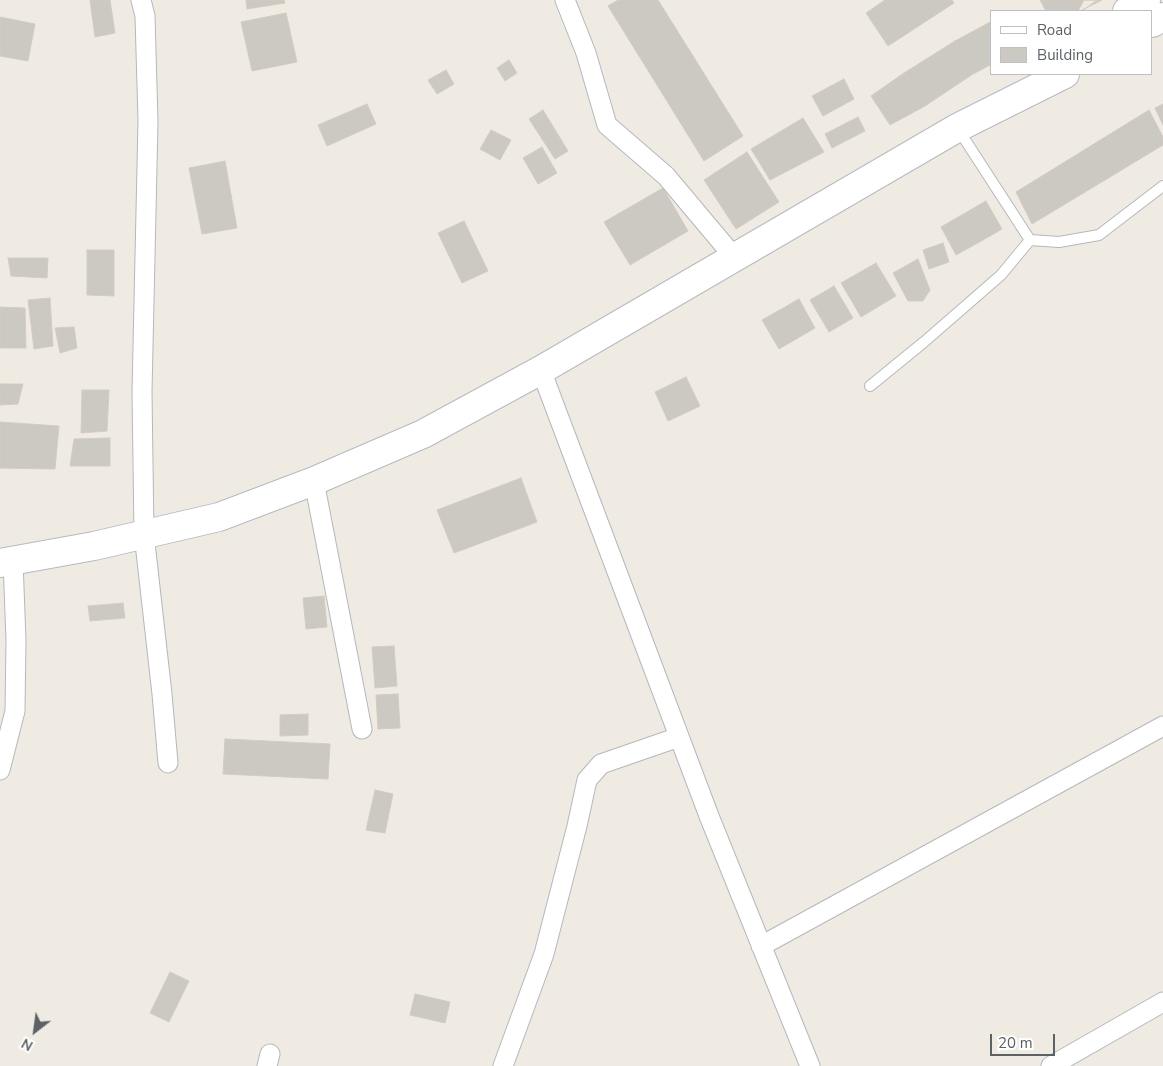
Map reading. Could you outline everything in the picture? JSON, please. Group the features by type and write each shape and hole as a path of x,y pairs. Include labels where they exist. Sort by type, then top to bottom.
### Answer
{"main road":[{"path":"1129,10 1146,0"},
{"path":"958,128 1031,75"},
{"path":"6,562 94,546 219,516 314,481 423,434 541,370 958,128 1064,75"}],"street":[{"path":"141,0 146,16 148,122 142,392 144,534 168,763"},
{"path":"565,0 586,53 607,125 666,176 734,257"},
{"path":"541,370 709,816 810,1066"},
{"path":"314,481 362,729"},
{"path":"0,770 4,743 15,711 16,640 6,562"},
{"path":"761,946 1163,726"},
{"path":"503,1066 544,954 587,780 601,764 679,737"},
{"path":"1051,1066 1163,1002"}],"lane":[{"path":"958,128 1030,240"},
{"path":"1030,240 1058,242 1098,236 1163,186"},
{"path":"870,386 1001,275 1030,240"}],"building":[{"path":"90,0 110,0 115,33 95,37"},
{"path":"246,0 284,0 285,3 247,9"},
{"path":"618,0 658,0 743,136 704,161 608,6"},
{"path":"885,0 952,0 954,3 888,46 866,13"},
{"path":"1040,0 1102,0 1082,10 1045,10"},
{"path":"1084,0 1097,0 1083,10 1079,10"},
{"path":"286,13 297,62 252,71 241,22"},
{"path":"0,17 35,24 28,61 0,56"},
{"path":"990,22 990,65 973,74 955,41"},
{"path":"955,41 973,74 925,106 904,73"},
{"path":"509,60 517,73 505,81 497,68"},
{"path":"446,70 454,84 437,94 428,80"},
{"path":"904,73 925,106 890,125 871,96"},
{"path":"844,79 854,99 823,116 812,96"},
{"path":"367,104 376,124 327,146 318,125"},
{"path":"1163,104 1163,125 1155,108"},
{"path":"543,110 568,151 555,159 529,119"},
{"path":"1149,110 1163,137 1163,145 1032,224 1016,192"},
{"path":"858,117 865,131 832,148 825,134"},
{"path":"803,118 824,152 770,180 751,149"},
{"path":"491,130 511,140 500,160 480,149"},
{"path":"542,147 557,173 538,184 523,158"},
{"path":"747,152 779,202 736,229 704,180"},
{"path":"225,161 237,228 202,234 189,168"},
{"path":"663,188 688,231 630,265 604,222"},
{"path":"986,201 1002,229 976,244 960,216"},
{"path":"960,216 976,244 956,255 941,227"},
{"path":"464,221 488,271 462,283 438,233"},
{"path":"943,243 949,262 929,269 923,250"},
{"path":"87,250 114,250 114,296 87,295"},
{"path":"8,258 48,258 47,278 11,276"},
{"path":"918,259 930,290 923,301 908,301 893,273"},
{"path":"876,263 896,296 861,317 841,283"},
{"path":"834,286 853,318 829,332 810,300"},
{"path":"50,298 53,346 34,349 28,300"},
{"path":"799,299 815,328 779,349 762,320"},
{"path":"0,307 25,308 26,348 0,348"},
{"path":"74,327 77,348 60,353 55,328"},
{"path":"686,377 700,406 668,421 655,392"},
{"path":"0,384 23,384 18,404 0,405"},
{"path":"82,390 109,390 107,431 81,433"},
{"path":"0,422 59,426 55,469 0,468"},
{"path":"110,438 110,466 70,466 74,439"},
{"path":"521,478 537,522 454,553 437,510"},
{"path":"324,596 327,627 306,629 303,598"},
{"path":"123,603 125,618 90,621 88,606"},
{"path":"394,646 397,686 375,688 372,647"},
{"path":"398,694 400,728 378,729 376,695"},
{"path":"308,714 308,735 280,736 280,715"},
{"path":"225,739 330,744 328,779 223,774"},
{"path":"375,790 393,794 385,833 366,830"},
{"path":"170,972 189,981 169,1022 150,1013"},
{"path":"415,994 450,1002 445,1023 410,1015"}]}
